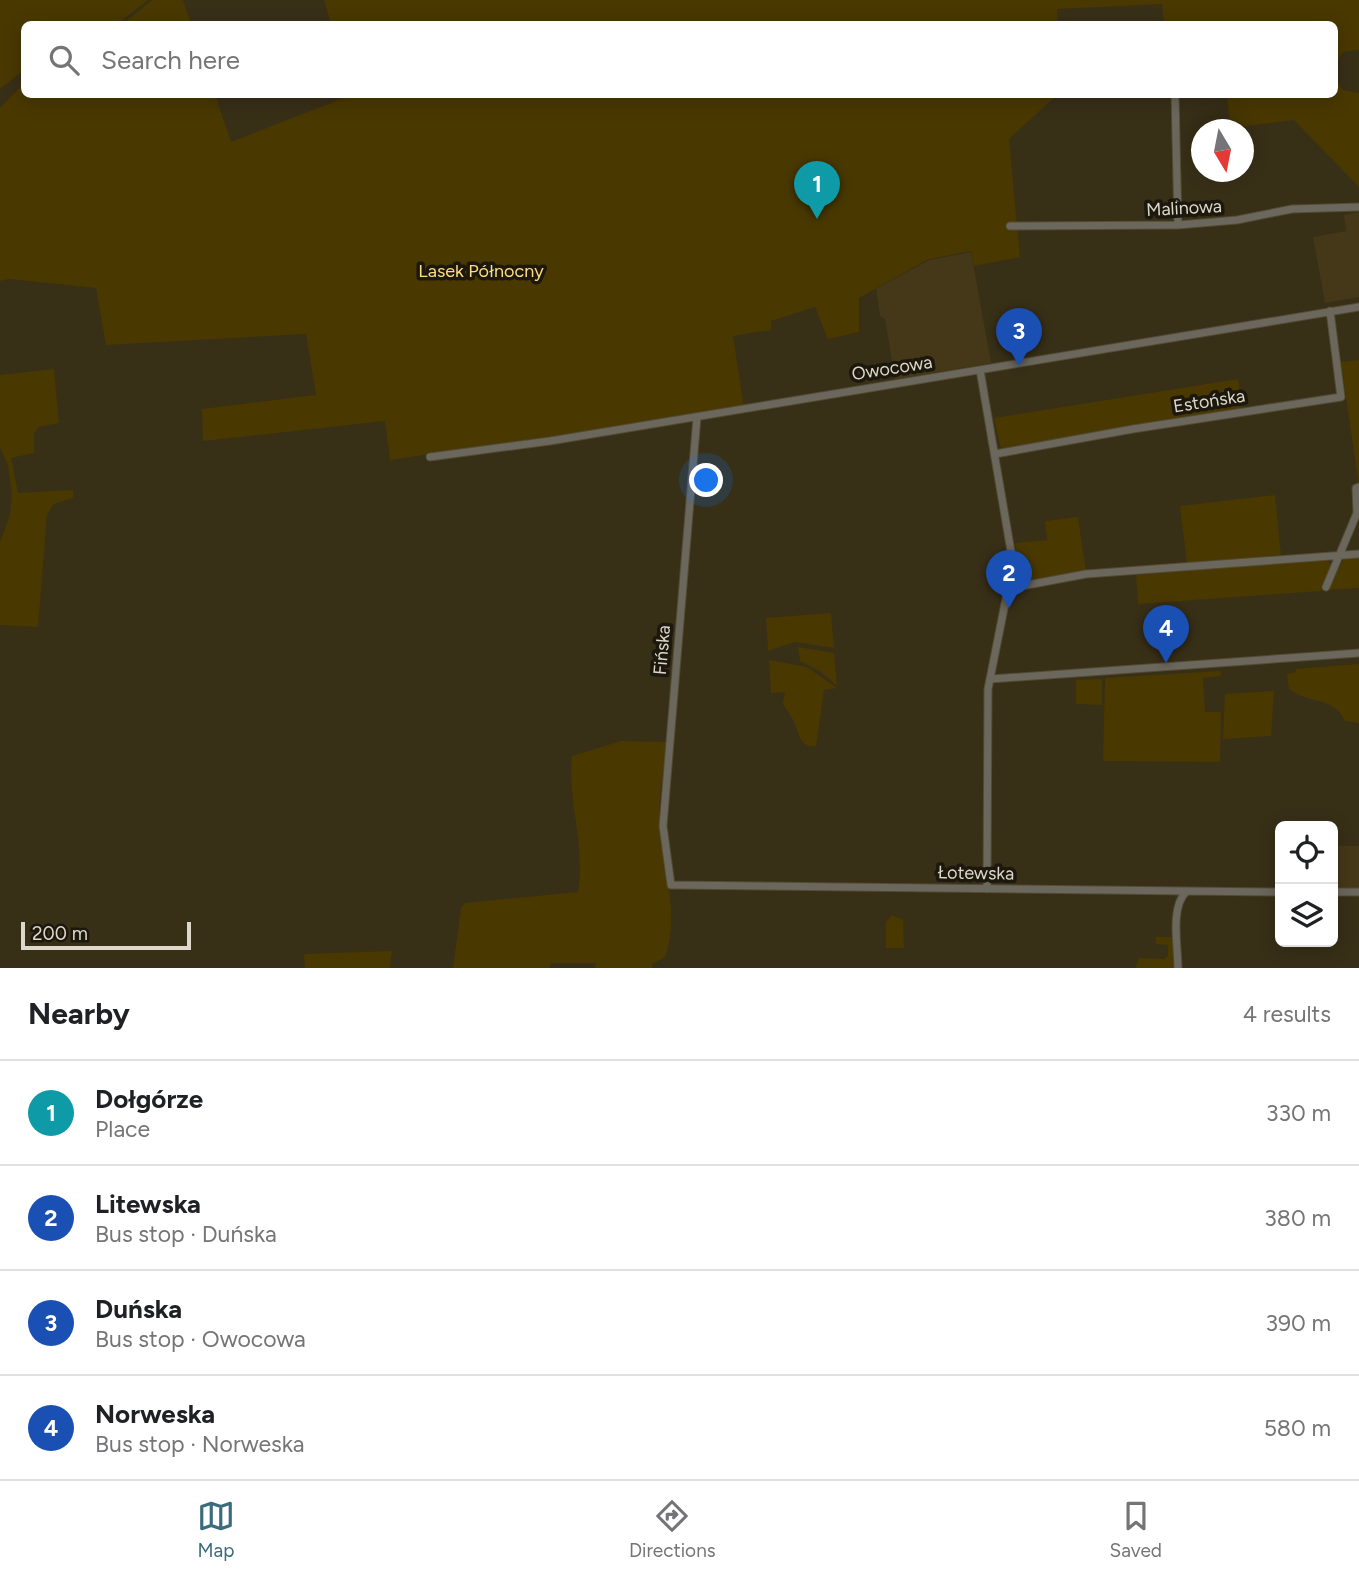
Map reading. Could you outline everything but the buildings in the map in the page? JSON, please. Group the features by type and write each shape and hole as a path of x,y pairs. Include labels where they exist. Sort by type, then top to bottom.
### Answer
{"street":[{"path":"1175,98 1178,225"},
{"name":"Malinowa","path":"1010,226 1178,225 1237,220 1292,209 1359,207"},
{"name":"Owocowa","path":"430,457 550,442 1359,307"},
{"name":"Estońska","path":"995,454 1133,429 1341,397 1330,311"},
{"path":"980,370 1012,558 1011,582 988,689 987,890"},
{"name":"Fińska","path":"671,885 663,826 697,417"},
{"path":"1326,587 1357,513 1356,488 1359,487"},
{"path":"1011,582 1022,586 1086,574 1359,554"},
{"path":"991,678 1359,653"},
{"name":"Łotewska","path":"671,885 1275,892"},
{"path":"1178,968 1178,910 1181,897 1187,891"},
{"path":"1338,892 1359,892"}],"shaded area":[{"path":"1359,212 1359,297 1325,303 1313,237 1346,231 1344,215"},
{"path":"971,252 991,363 895,379 885,319 880,316 876,289 929,260"},
{"path":"1338,846 1359,846 1359,889 1338,889"}],"green space":[{"path":"0,0 148,0 121,21 21,21 21,72 0,89"},
{"path":"152,0 183,0 190,21 127,21"},
{"path":"324,0 1359,0 1359,50 1343,52 1338,61 1338,21 1164,21 1162,4 1057,9 1058,21 330,21"},
{"path":"1338,81 1343,90 1359,93 1359,187 1294,120 1254,125 1254,119 1229,119 1227,98 1338,98"},
{"name":"Lasek Północny","path":"21,86 21,98 216,98 231,142 343,98 1054,98 1009,139 1020,257 974,266 971,251 929,259 859,298 859,332 828,339 815,307 771,321 771,330 733,336 744,408 390,460 385,421 203,441 202,409 316,395 306,334 106,345 96,288 9,279 0,281 0,108"},
{"path":"1359,360 1359,486 1341,362"},
{"path":"54,369 59,423 38,427 34,434 34,453 11,458 18,493 73,490 73,498 54,504 47,515 38,627 0,625 0,542 10,515 12,494 8,465 0,448 0,375"},
{"path":"1238,379 1242,408 1001,448 994,418"},
{"path":"1275,495 1281,555 1187,563 1180,506"},
{"path":"1078,517 1086,573 1021,581 1015,543 1047,540 1045,521"},
{"path":"1359,557 1359,588 1327,590 1344,559"},
{"path":"1326,560 1332,565 1321,591 1138,604 1136,575"},
{"path":"831,613 834,648 795,642 768,651 766,618"},
{"path":"798,647 834,653 837,686 821,672 800,661"},
{"path":"769,660 807,667 837,688 824,690 816,746 807,745 801,740 783,703 785,692 771,693"},
{"path":"1359,664 1359,723 1345,721 1340,713 1327,704 1289,689 1287,674 1296,672 1296,669"},
{"path":"1221,671 1221,676 1203,678 1205,712 1221,712 1220,762 1103,761 1105,678"},
{"path":"1102,679 1102,705 1076,704 1076,680"},
{"path":"1274,691 1271,736 1223,739 1225,694"},
{"path":"621,741 667,742 659,808 671,909 669,942 665,957 652,964 652,968 595,968 596,963 551,963 550,968 453,968 461,908 465,903 578,892 580,857 572,790 572,756"},
{"path":"892,915 903,920 904,948 886,948 886,922"},
{"path":"1156,937 1174,937 1174,968 1135,968 1139,958 1164,959 1168,956 1168,945 1156,944"},
{"path":"392,951 390,968 305,968 304,954"}],"place":[{"name":"Dołgórze","path":"817,219"},
{"name":"Duńska","path":"1019,366"},
{"name":"Litewska","path":"1009,608"},
{"name":"Norweska","path":"1166,663"}]}
